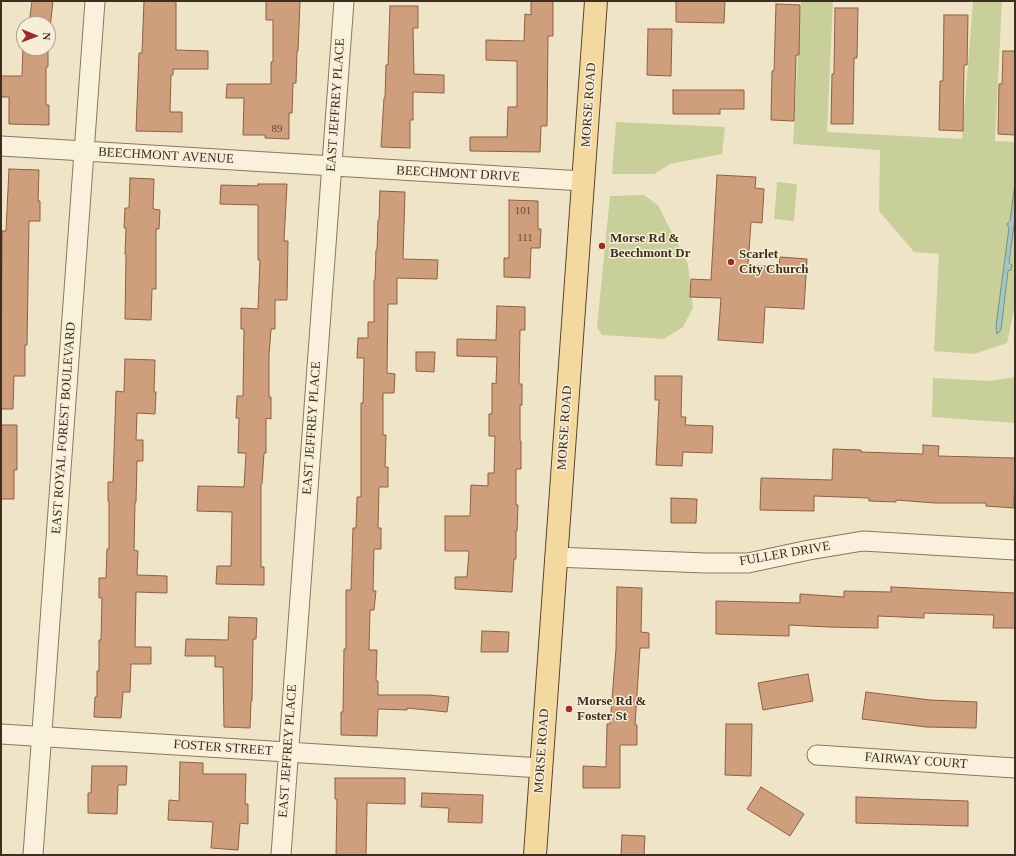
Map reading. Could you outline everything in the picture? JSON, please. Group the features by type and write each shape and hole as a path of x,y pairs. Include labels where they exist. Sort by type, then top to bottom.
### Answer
{"main road":[{"name":"MORSE ROAD","path":"535,855 555,557 596,1"}],"street":[{"name":"EAST ROYAL FOREST BOULEVARD","path":"33,855 95,1"},
{"name":"EAST JEFFREY PLACE","path":"281,855 344,1"},
{"name":"BEECHMONT AVENUE","path":"1,146 332,166"},
{"name":"BEECHMONT DRIVE","path":"332,166 583,181"},
{"name":"FULLER DRIVE","path":"555,557 705,563 748,563 810,550 864,541 1015,550"},
{"name":"FOSTER STREET","path":"1,734 541,768"},
{"name":"FAIRWAY COURT","path":"817,755 1015,768"}],"green space":[{"path":"801,1 833,1 827,132 962,139 973,1 1002,1 995,141 1015,142 1015,183 1010,221 1007,224 1009,228 1001,330 1015,217 1015,305 1007,343 974,354 934,351 939,254 914,252 879,211 880,150 793,144"},
{"path":"616,122 725,127 722,154 670,164 654,174 612,174"},
{"path":"777,182 797,184 794,221 774,219"},
{"path":"644,195 658,205 688,264 693,308 683,327 664,339 602,335 597,327 610,196"},
{"path":"1015,377 1015,423 932,417 933,378 990,381"}],"water":[{"path":"1015,183 1015,217 1009,263 1012,265 1011,270 1008,271 1001,330 997,334 996,326 1009,228 1007,224 1010,221"}],"building":[{"path":"32,1 53,1 51,16 30,16"},
{"path":"144,1 176,1 176,50 208,51 208,69 173,69 173,75 171,75 170,112 182,112 182,132 136,131 139,53 142,53"},
{"path":"266,1 300,1 296,83 293,83 292,113 289,113 289,139 265,138 265,135 243,135 244,98 226,98 227,84 271,84 271,62 273,62 273,20 266,20"},
{"path":"531,1 553,1 553,36 548,36 547,126 541,126 540,152 470,151 470,137 507,137 508,107 517,107 517,61 486,60 486,40 524,41 525,14 531,15"},
{"path":"676,1 725,1 724,23 676,22"},
{"path":"776,4 800,5 799,55 796,55 794,121 771,120"},
{"path":"390,6 418,6 418,28 413,28 414,74 444,75 444,93 413,92 413,120 410,120 410,148 381,147 386,65 388,65"},
{"path":"835,8 858,8 857,58 854,58 853,124 831,124 832,74 834,74"},
{"path":"944,15 968,15 967,65 964,65 963,131 939,130 940,81 943,81"},
{"path":"648,29 672,29 671,76 647,75"},
{"path":"1003,51 1015,51 1015,135 998,134 999,84 1002,84"},
{"path":"23,56 48,56 48,67 46,67 46,105 49,105 49,125 9,124 9,97 1,97 1,76 22,76"},
{"path":"673,90 744,90 744,109 720,109 720,114 673,114"},
{"path":"9,169 39,170 38,201 40,201 40,221 29,221 25,376 14,376 13,409 1,409 2,231 6,231"},
{"name":"Scarlet City Church","path":"717,175 756,177 755,188 764,189 762,223 751,222 748,265 779,267 780,257 807,259 804,309 765,307 763,343 718,340 721,298 690,297 691,279 711,280"},
{"path":"130,178 154,179 153,209 160,210 159,229 156,229 156,289 152,289 151,320 125,319 126,228 124,228 125,208 129,208"},
{"path":"258,184 287,184 284,241 288,241 287,300 275,300 275,329 271,329 269,355 269,397 271,397 271,419 266,418 266,453 264,453 261,484 261,567 264,567 264,585 216,584 217,566 231,566 232,512 197,511 198,486 244,487 246,453 238,453 239,418 236,418 237,396 243,396 244,329 241,329 241,308 258,309 260,260 258,260 258,205 220,204 221,185 258,186"},
{"path":"380,191 405,192 403,259 438,260 437,279 397,278 397,304 388,304 387,373 395,374 394,393 383,393 383,435 386,435 385,467 388,467 388,487 379,487 378,528 381,528 381,549 374,549 373,591 376,591 374,610 370,610 369,650 377,650 376,681 378,681 378,695 429,695 449,697 447,712 407,708 407,710 378,709 377,736 341,735 344,649 346,649 346,590 351,590 353,528 356,528 357,497 361,497 361,403 363,403 364,358 357,358 358,338 368,338 368,322 374,322 374,280"},
{"path":"509,200 538,201 538,229 541,229 540,248 531,248 530,278 504,277 504,258 509,258"},
{"path":"497,306 525,307 525,330 520,330 519,384 522,384 522,405 520,405 521,469 516,469 516,505 518,505 516,559 514,559 512,592 455,589 455,577 467,577 469,551 445,551 445,516 470,516 471,485 488,486 488,473 494,473 495,436 489,436 489,414 492,414 492,383 496,384 497,357 457,356 457,339 496,340"},
{"path":"416,352 435,352 434,372 416,371"},
{"path":"125,359 155,360 155,414 137,413 136,440 143,440 143,461 137,461 134,550 138,551 137,575 167,576 167,593 136,592 135,647 151,647 151,664 131,664 130,692 123,692 121,718 94,717 95,697 97,697 97,671 99,671 99,640 101,640 102,598 99,598 99,578 106,578 107,549 109,549 108,482 113,482 116,391 124,392"},
{"path":"655,376 682,376 681,417 686,417 685,425 713,426 712,453 683,452 682,466 656,465 659,400 655,400"},
{"path":"1,425 17,425 17,470 14,470 14,499 1,499"},
{"path":"923,445 939,446 938,456 1015,458 1014,508 986,506 986,503 935,503 896,500 896,502 869,501 869,498 814,496 814,511 760,510 761,478 832,480 833,449 861,450 861,452 923,454"},
{"path":"671,498 697,499 696,523 671,523"},
{"path":"617,587 642,588 641,632 649,633 649,648 640,648 635,725 637,725 637,745 620,745 620,788 583,788 583,766 606,767 607,724 610,724 616,649"},
{"path":"891,587 1015,593 1015,628 993,628 994,615 924,613 924,618 878,616 878,628 789,625 789,636 716,634 716,601 800,603 800,594 844,597 844,591 891,592"},
{"path":"229,617 257,618 256,639 253,639 250,728 224,727 223,667 215,667 215,656 185,656 186,639 228,640"},
{"path":"482,631 509,632 508,652 481,652"},
{"path":"808,674 813,701 763,710 758,683"},
{"path":"866,692 930,700 977,702 976,728 926,727 862,719"},
{"path":"726,724 752,724 751,776 725,775"},
{"path":"180,762 203,763 203,774 246,774 245,804 248,804 248,824 240,823 238,850 211,848 213,822 168,820 169,800 179,801"},
{"path":"92,766 127,766 126,785 118,785 117,814 88,813 88,793 91,793"},
{"path":"335,778 405,778 405,804 367,803 366,855 336,855 337,799 335,799"},
{"path":"761,787 804,814 790,836 747,809"},
{"path":"422,793 483,795 482,823 448,822 449,808 421,807"},
{"path":"856,797 968,801 968,826 856,823"},
{"path":"622,835 645,836 644,855 621,855"}],"place":[{"name":"Morse Rd & Beechmont Dr","path":"602,246"},
{"name":"Scarlet City Church","path":"731,262"},
{"name":"Morse Rd & Foster St","path":"569,709"}]}
